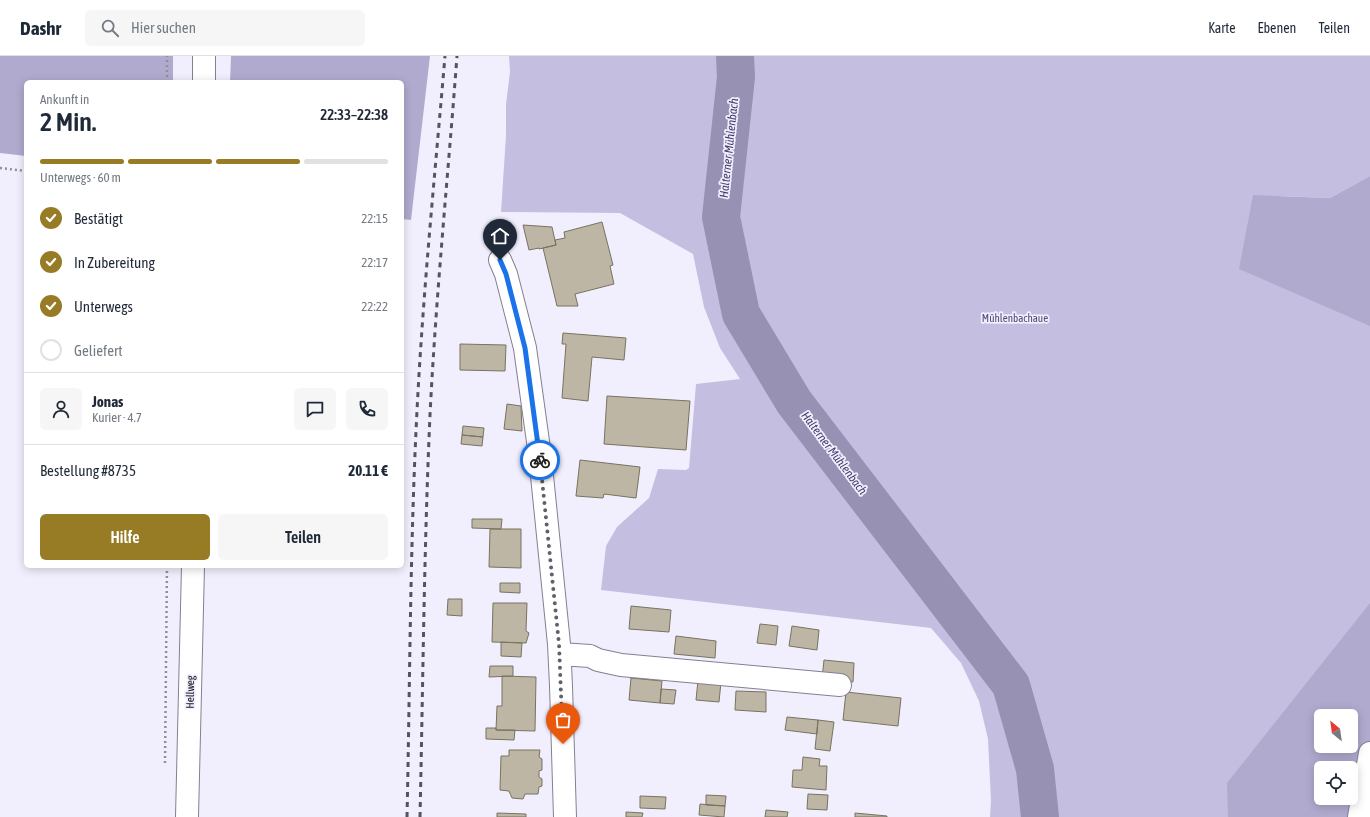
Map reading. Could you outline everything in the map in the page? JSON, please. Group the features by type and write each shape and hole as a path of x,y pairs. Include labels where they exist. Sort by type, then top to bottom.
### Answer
{"street":[{"path":"204,56 204,80"},
{"path":"500,260 506,274 525,348 540,456 560,654 564,817"},
{"name":"Hellweg","path":"187,817 193,568"},
{"path":"560,654 590,656 598,660 621,665 840,685"},
{"path":"1359,817 1370,753"}],"path":[{"path":"167,80 168,56"},
{"path":"0,168 24,171"},
{"path":"164,770 167,568"}],"green space":[{"name":"Mühlenbachaue","path":"509,56 1370,56 1370,176 1330,198 1279,196 1370,296 1370,621 1317,709 1314,709 1314,714 1252,817 990,817 991,801 988,739 979,701 961,663 931,628 601,590 606,546 617,527 649,498 658,469 686,470 689,468 696,384 740,379 720,348 704,307 693,254 620,213 501,212 506,135 506,104 510,72"}],"shaded area":[{"path":"0,56 173,56 173,80 24,80 24,156 0,153"},
{"path":"231,56 430,56 411,220 404,219 404,80 230,80"},
{"path":"1370,176 1370,326 1239,269 1253,195 1330,198"},
{"path":"1370,603 1370,817 1228,817 1227,783"}],"building":[{"path":"602,222 613,265 610,266 614,284 575,294 578,306 557,306 543,248 556,245 555,240 565,238 564,232"},
{"path":"523,225 552,227 556,245 529,250"},
{"path":"563,333 626,338 624,360 592,357 588,401 562,398 566,344 562,344"},
{"path":"460,344 506,345 505,371 460,370"},
{"path":"607,396 690,401 686,450 604,444"},
{"path":"507,404 521,406 522,431 504,429"},
{"path":"463,426 484,428 483,437 462,435"},
{"path":"462,435 483,437 482,446 461,444"},
{"path":"580,460 640,467 636,498 604,494 603,498 576,496"},
{"path":"472,519 502,519 501,529 472,528"},
{"path":"490,529 521,529 521,568 489,567"},
{"path":"500,583 520,583 520,593 500,592"},
{"path":"448,599 462,599 462,616 447,615"},
{"path":"493,603 527,603 526,631 529,633 526,643 492,642"},
{"path":"631,606 671,610 669,632 629,629"},
{"path":"760,624 778,626 776,645 757,643"},
{"path":"792,626 819,630 817,650 789,646"},
{"path":"676,636 716,641 715,658 674,654"},
{"path":"501,642 522,643 521,657 501,656"},
{"path":"824,660 854,663 853,682 822,679"},
{"path":"490,666 513,666 513,676 489,677"},
{"path":"502,676 536,677 535,731 496,730 497,706 502,706"},
{"path":"631,678 662,681 660,703 629,700"},
{"path":"698,680 721,682 719,702 696,700"},
{"path":"661,689 676,690 674,704 660,703"},
{"path":"736,691 766,692 766,712 735,710"},
{"path":"846,692 901,698 898,726 843,720"},
{"path":"787,717 818,720 817,734 785,730"},
{"path":"818,720 834,722 830,751 815,749"},
{"path":"486,728 496,728 496,730 515,730 514,740 486,739"},
{"path":"509,750 540,750 539,757 542,759 542,770 539,771 539,777 542,779 542,786 539,787 538,794 525,794 523,799 512,798 509,791 500,790 501,756 509,756"},
{"path":"803,757 820,759 819,766 827,766 826,790 792,787 793,770 802,770"},
{"path":"808,794 828,795 827,810 807,809"},
{"path":"706,795 726,796 725,806 706,805"},
{"path":"640,796 666,797 665,809 640,808"},
{"path":"700,804 725,806 724,817 699,815"},
{"path":"766,810 788,812 787,817 765,817"},
{"path":"626,812 643,813 642,817 626,817"},
{"path":"497,813 526,814 526,817 497,817"},
{"path":"855,813 887,816 887,817 855,817"}],"waterway":[{"name":"Halterner Mühlenbach","path":"735,56 736,77 721,217 741,314 794,402 1011,685 1035,769 1040,817"}],"railway":[{"path":"407,817 412,563 417,411 426,277 445,56"},
{"path":"420,817 425,566 430,415 457,56"}],"way so far":[{"path":"540,460 559,644 562,686 563,744"}],"route":[{"path":"500,260 506,274 525,348 540,460"}]}
